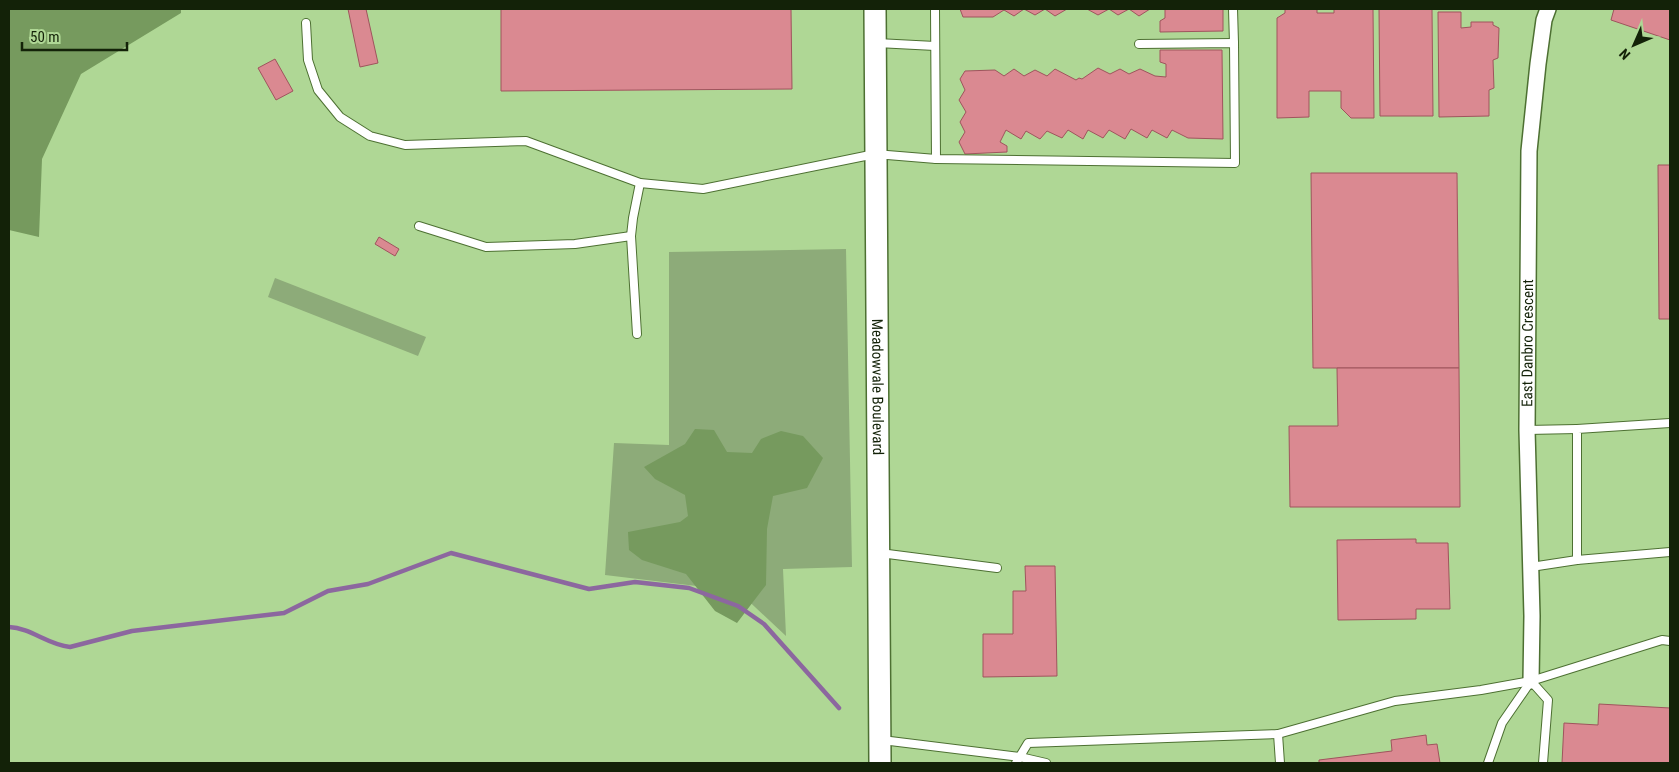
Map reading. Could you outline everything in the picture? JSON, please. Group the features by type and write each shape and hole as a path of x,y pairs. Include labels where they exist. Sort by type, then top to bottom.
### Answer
{"main road":[{"name":"Meadowvale Boulevard","path":"875,9 874,154 880,763"}],"street":[{"name":"East Danbro Crescent","path":"1531,681 1531,567 1527,430 1529,151 1538,64 1544,20 1548,9"}],"lane":[{"path":"935,9 936,159"},
{"path":"306,23 308,60 318,90 340,117 370,136 405,145 526,141 640,183 703,189 874,154 936,159 1235,163 1233,9"},
{"path":"875,43 935,46"},
{"path":"1139,44 1234,43"},
{"path":"637,334 631,236 640,183"},
{"path":"418,226 486,247 575,244 631,236"},
{"path":"1527,430 1670,423"},
{"path":"1577,429 1577,560"},
{"path":"1531,567 1577,560 1670,552"},
{"path":"878,553 997,568"},
{"path":"1018,760 1028,743 1278,734 1395,701 1481,690 1531,681 1662,640 1670,641"},
{"path":"1488,763 1502,724 1531,681"},
{"path":"1531,681 1548,700 1543,763"},
{"path":"1278,734 1280,763"},
{"path":"880,739 1046,763"}],"green space":[{"path":"9,9 181,9 181,13 81,74 42,159 39,237 9,230"},
{"path":"846,249 852,567 783,569 786,636 738,591 605,575 614,443 669,445 669,252"},
{"path":"275,278 426,337 418,356 268,297"},
{"path":"695,429 714,430 727,452 752,453 761,439 781,431 803,436 823,458 807,488 773,496 767,529 766,585 737,623 715,611 686,574 642,560 629,550 628,532 680,522 688,516 685,495 655,479 644,467 685,444"}],"building":[{"path":"348,9 366,9 378,63 360,67"},
{"path":"501,9 791,9 792,89 501,91"},
{"path":"960,9 1024,9 1014,16 1004,10 993,17 963,17"},
{"path":"1024,9 1045,9 1035,15"},
{"path":"1045,9 1067,9 1055,16"},
{"path":"1087,9 1109,9 1098,15"},
{"path":"1109,9 1129,9 1118,15"},
{"path":"1129,9 1150,9 1139,16"},
{"path":"1165,9 1223,9 1223,31 1160,32 1160,21 1165,18"},
{"path":"1285,9 1317,9 1317,13 1334,13 1334,9 1373,9 1374,118 1351,118 1341,108 1341,91 1309,91 1309,117 1277,118 1277,18 1285,13"},
{"path":"1379,9 1432,9 1433,116 1380,116"},
{"path":"1614,9 1670,9 1670,40 1611,20"},
{"path":"1438,12 1461,12 1461,28 1471,27 1471,22 1493,22 1493,25 1499,28 1498,58 1493,60 1494,88 1489,90 1489,116 1439,117"},
{"path":"1160,50 1222,50 1223,139 1188,138 1172,130 1167,138 1152,130 1147,138 1131,129 1125,139 1109,130 1103,138 1088,130 1083,139 1068,130 1062,138 1047,131 1040,139 1026,131 1021,139 1006,130 1000,142 1007,146 1007,152 965,154 959,142 965,132 960,122 966,112 959,100 965,90 960,79 965,71 995,70 1004,76 1014,69 1024,76 1035,70 1047,76 1055,69 1076,80 1082,79 1098,68 1110,74 1120,69 1129,74 1140,69 1155,76 1166,77 1166,64 1160,62"},
{"path":"275,59 293,91 276,100 258,68"},
{"path":"1658,165 1670,165 1670,319 1659,319"},
{"path":"1311,173 1457,173 1459,368 1313,368"},
{"path":"379,237 399,249 395,256 375,244"},
{"path":"1337,368 1459,368 1460,507 1290,507 1289,426 1338,426"},
{"path":"1416,539 1416,543 1448,543 1450,609 1416,609 1416,619 1338,620 1337,540"},
{"path":"1025,566 1055,566 1057,676 983,677 983,634 1013,634 1013,591 1026,591"},
{"path":"1599,704 1670,708 1670,763 1562,763 1564,723 1598,725"},
{"path":"1426,735 1427,745 1437,744 1440,763 1319,763 1319,760 1392,751 1391,740"}],"waterway":[{"path":"9,627 25,630 54,643 70,647 132,631 284,613 328,591 368,584 451,553 589,589 635,582 689,588 738,606 764,624 839,708"}]}
